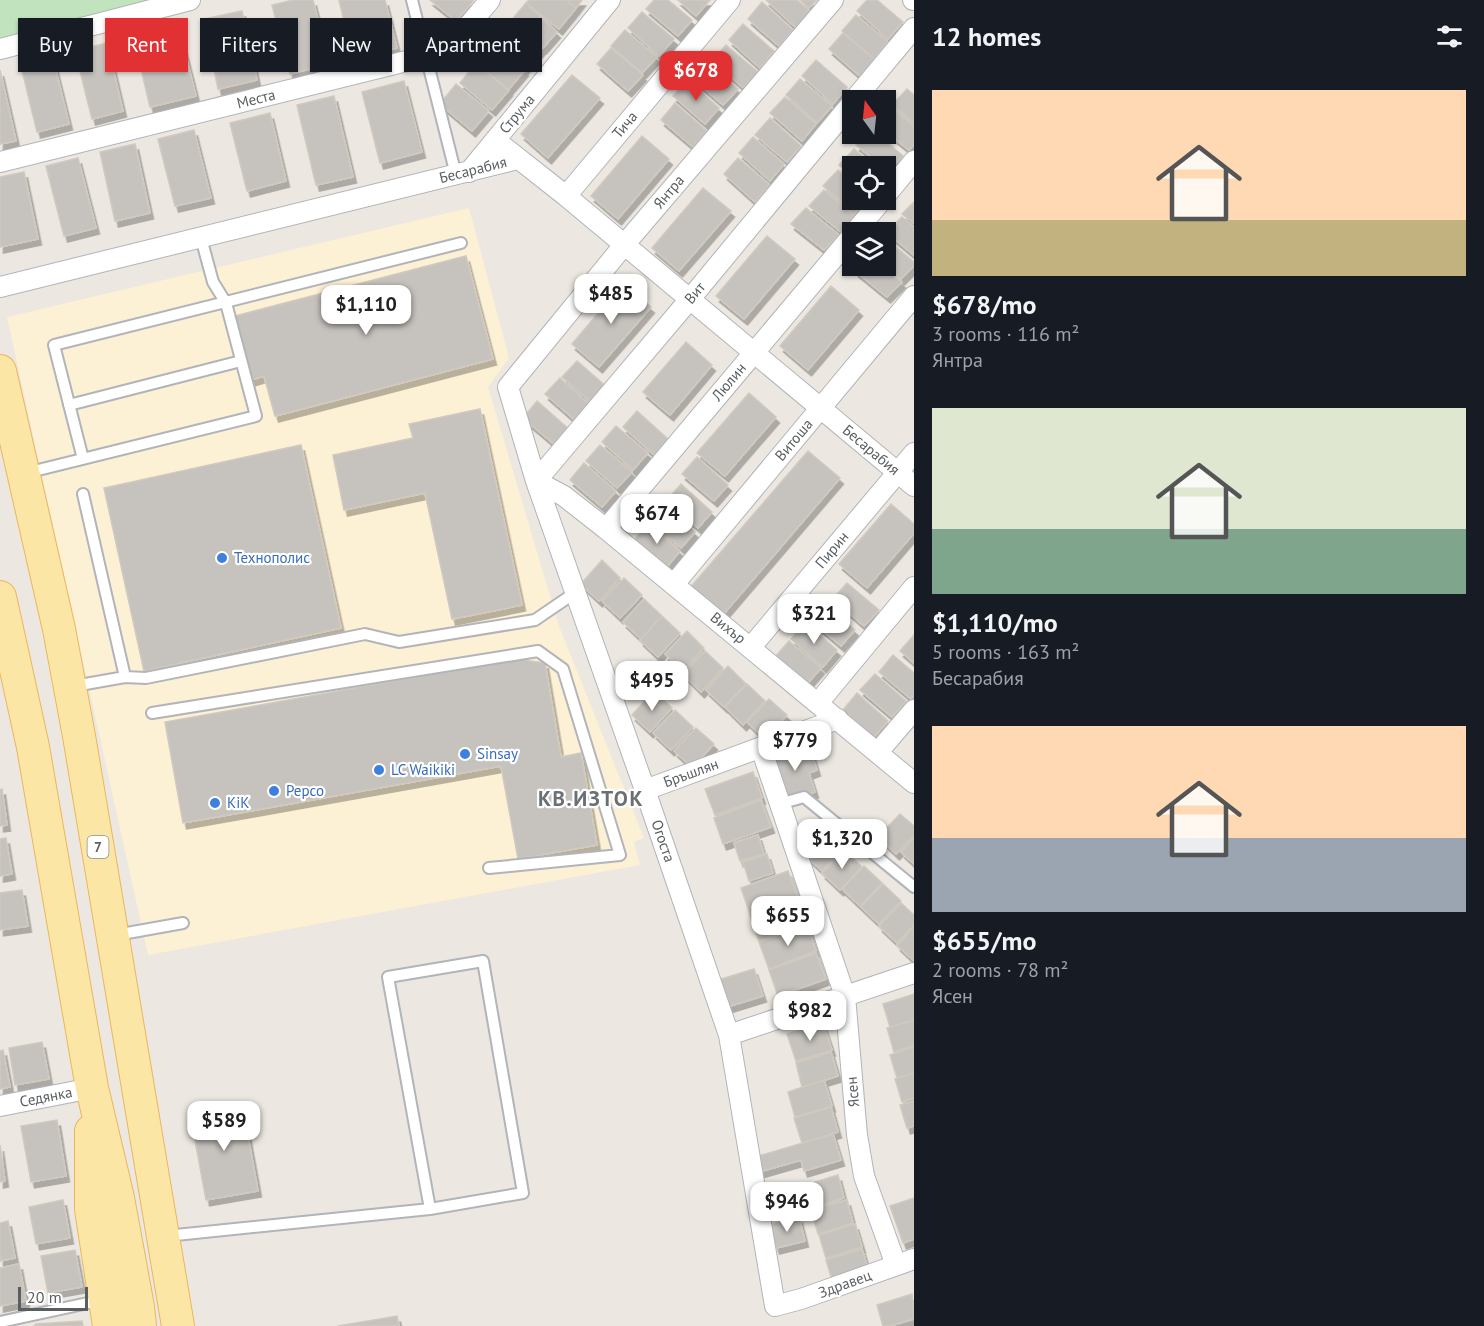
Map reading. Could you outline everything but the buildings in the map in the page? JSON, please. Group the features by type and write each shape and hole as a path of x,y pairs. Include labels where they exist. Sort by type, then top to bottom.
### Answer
{"main road":[{"name":"7","path":"0,371 58,629 81,746 178,1326"},
{"path":"0,597 42,793 92,1088 118,1198 140,1326"},
{"path":"22,696 69,687"},
{"path":"92,1088 89,1169 91,1209 106,1313"}],"street":[{"path":"0,49 190,0"},
{"name":"Места","path":"475,18 490,0"},
{"name":"Струма","path":"462,173 495,140 610,0"},
{"name":"Тича","path":"566,196 730,0"},
{"name":"Янтра","path":"508,387 624,245 833,0"},
{"name":"Вит","path":"863,90 914,27"},
{"name":"Места","path":"0,162 404,61"},
{"name":"Вит","path":"536,481 842,115"},
{"path":"495,140 518,159"},
{"name":"Бесарабия","path":"0,288 518,159 755,352 914,486"},
{"path":"896,183 914,161"},
{"name":"Люлин","path":"863,222 873,210"},
{"name":"Люлин","path":"606,529 842,247"},
{"name":"Витоша","path":"674,584 914,296"},
{"name":"Огоста","path":"508,387 536,481 729,1035 775,1306"},
{"name":"Пирин","path":"751,647 914,453"},
{"name":"Вихър","path":"536,481 564,496 606,529 914,783"},
{"path":"818,703 914,587"},
{"path":"878,752 914,710"},
{"name":"Бръшлян","path":"645,790 838,719"},
{"name":"Ясен","path":"761,748 845,996 857,1135 864,1176 905,1262"},
{"path":"729,1035 914,973"},
{"name":"Седянка","path":"0,1106 92,1088"},
{"name":"Здравец","path":"775,1306 905,1262"}],"lane":[{"path":"412,0 416,18"},
{"path":"431,72 462,173"},
{"path":"23,474 256,416 226,303 213,282 201,238"},
{"path":"83,459 54,345 461,243"},
{"path":"69,405 241,361"},
{"path":"83,494 125,677"},
{"path":"69,687 125,677 146,678 365,634 399,642 536,620 576,592"},
{"path":"152,713 538,651 563,669 620,855 489,868"},
{"path":"779,804 804,797 914,886"},
{"path":"114,935 183,922"},
{"path":"164,1237 430,1209 523,1193 483,961 388,977 430,1209"},
{"path":"0,1322 106,1313"}],"shaded area":[{"path":"469,208 509,358 488,387 559,626 644,838 634,842 640,865 148,955 7,317"}],"green space":[{"path":"0,0 156,0 82,18 18,18 18,34 0,38"}],"place":[{"name":"Технополис","path":"222,558"},
{"name":"Sinsay","path":"465,754"},
{"name":"LC Waikiki","path":"379,770"},
{"name":"Pepco","path":"274,791"},
{"name":"KiK","path":"215,803"}],"district":[{"name":"КВ.ИЗТОК","path":"591,799"}]}
